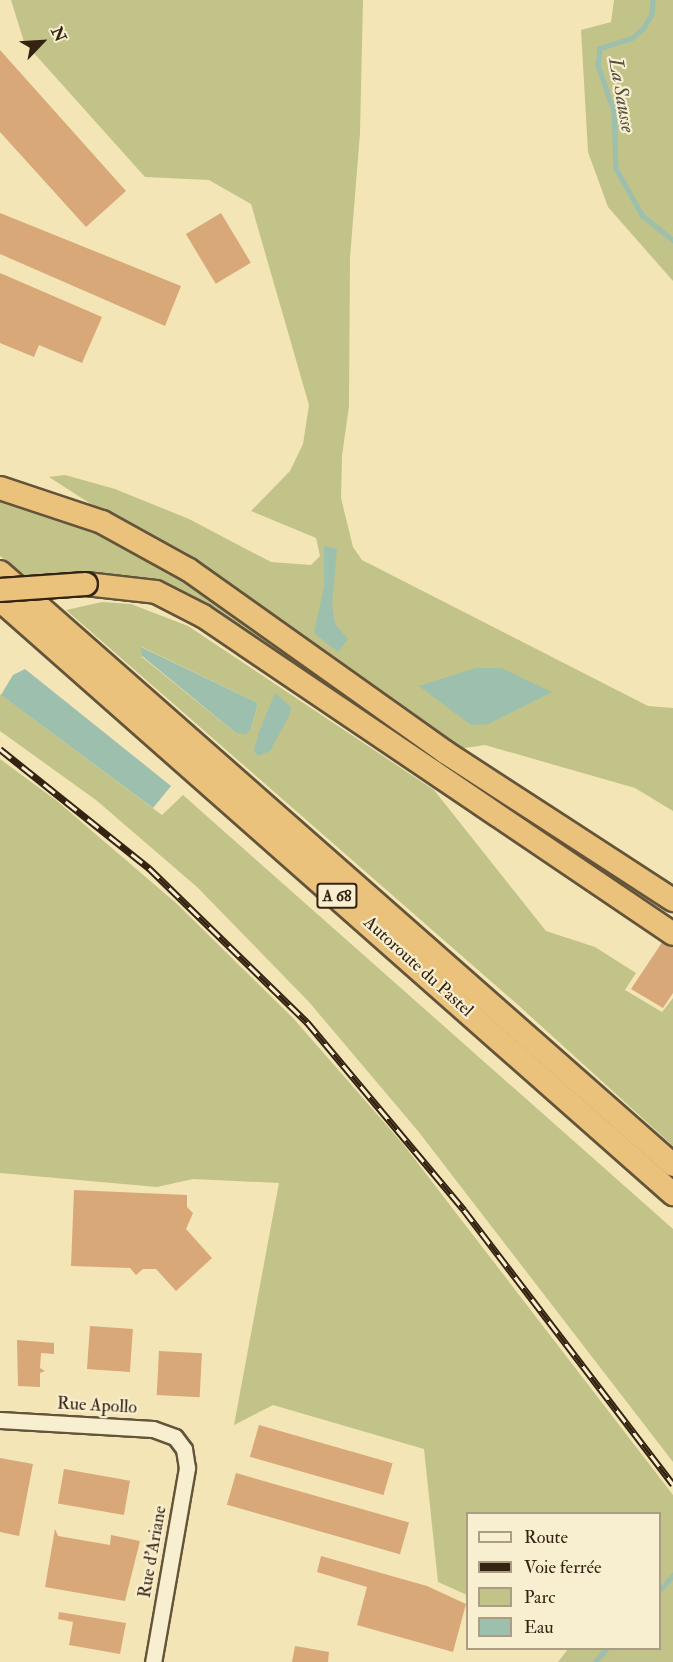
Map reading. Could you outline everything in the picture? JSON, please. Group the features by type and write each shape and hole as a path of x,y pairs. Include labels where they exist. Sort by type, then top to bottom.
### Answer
{"highway":[{"path":"0,488 102,522 189,570 445,752 673,900"},
{"name":"Autoroute du Pastel","path":"0,572 673,1165"},
{"path":"0,590 86,584 156,592 202,616 673,934"},
{"name":"Autoroute du Pastel","path":"0,600 673,1194"}],"street":[{"name":"Rue Apollo","path":"0,1420 153,1429 175,1437 184,1449"},
{"name":"Rue d'Ariane","path":"153,1662 187,1468 184,1449"}],"green space":[{"path":"11,0 363,0 360,133 350,258 349,406 342,456 341,498 353,547 362,560 648,706 673,708 673,811 635,788 485,745 445,751 399,703 49,477 65,475 115,489 189,519 271,562 311,565 320,556 316,538 251,511 290,471 303,444 309,405 251,204 209,180 145,177 24,42"},
{"path":"614,0 673,0 673,281 608,207 588,152 581,30 611,22"},
{"path":"0,498 94,533 187,583 453,774 119,578 103,574 30,580 0,556"},
{"path":"102,602 131,604 188,626 434,790 546,931 595,947 636,973 625,990 662,1012 673,998 673,1146 517,1004 66,610","holes":["142,647 258,703 251,729 236,733 142,657"]},
{"path":"0,694 162,815 183,795 673,1229 673,1462 418,1131 309,1002 197,887 96,800 0,731"},
{"path":"0,759 57,801 176,903 293,1018 403,1144 673,1495 673,1662 558,1662 567,1650 661,1650 661,1512 466,1512 466,1595 438,1582 424,1449 273,1405 234,1425 279,1183 193,1179 157,1187 0,1173"}],"water":[{"path":"324,546 337,549 332,604 335,624 348,639 338,652 314,633 324,587"},
{"path":"141,647 258,703 251,729 246,734 236,733 142,656"},
{"path":"476,668 501,668 552,692 488,724 471,725 419,686"},
{"path":"25,669 171,786 153,808 1,695 13,675"},
{"path":"275,693 291,707 289,716 270,751 258,756 254,750"}],"building":[{"path":"0,50 126,191 86,227 0,132"},
{"path":"0,213 181,286 165,326 0,254"},
{"path":"221,213 251,263 216,284 186,234"},
{"path":"0,273 102,317 82,363 39,345 34,357 0,343"},
{"path":"673,926 673,993 663,1008 631,989"},
{"path":"74,1190 187,1195 187,1207 193,1213 186,1229 212,1258 176,1291 156,1269 143,1269 136,1275 130,1268 71,1266"},
{"path":"90,1326 133,1329 130,1372 87,1369"},
{"path":"17,1340 54,1343 54,1354 41,1353 40,1368 45,1371 40,1373 40,1387 18,1386"},
{"path":"159,1351 202,1353 200,1397 157,1395"},
{"path":"259,1425 393,1463 384,1495 250,1457"},
{"path":"0,1458 33,1464 19,1536 0,1532"},
{"path":"64,1469 130,1481 124,1515 58,1503"},
{"path":"236,1473 409,1523 400,1554 227,1505"},
{"path":"55,1529 58,1536 110,1545 111,1535 140,1541 125,1601 45,1587"},
{"path":"321,1556 427,1586 466,1604 453,1652 357,1625 367,1587 317,1572"},
{"path":"59,1612 126,1623 120,1654 69,1645 73,1622 58,1619"},
{"path":"295,1646 329,1652 328,1662 292,1662"}],"waterway":[{"name":"La Sausse","path":"653,0 652,14 644,28 633,38 600,49 598,65 614,111 616,168 642,215 673,240"},
{"path":"661,1589 673,1575"},
{"path":"595,1662 605,1650"}],"railway":[{"path":"0,749 149,868 307,1022 464,1210 673,1484"}]}
